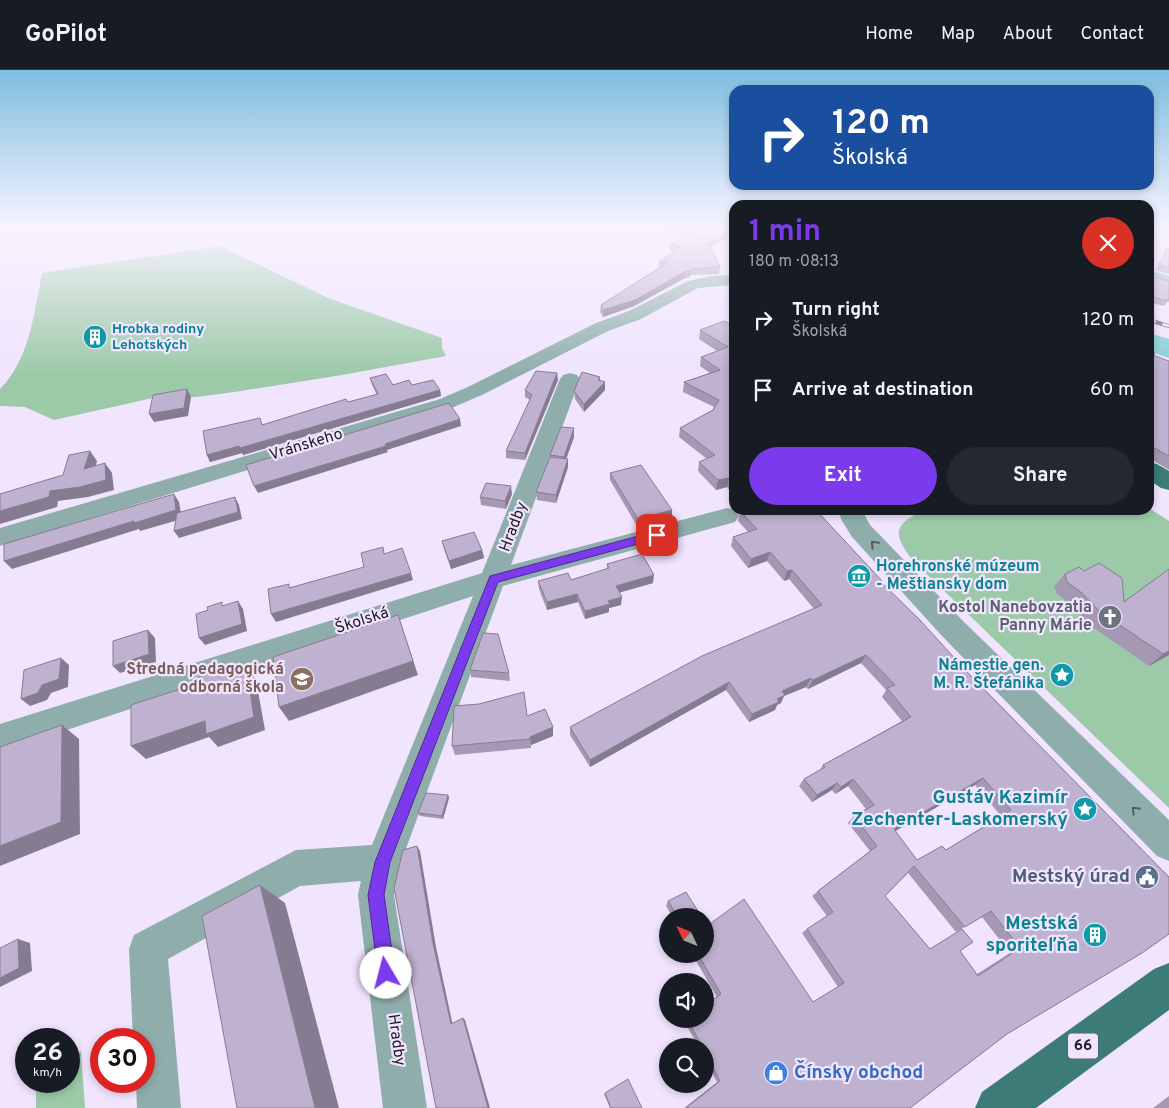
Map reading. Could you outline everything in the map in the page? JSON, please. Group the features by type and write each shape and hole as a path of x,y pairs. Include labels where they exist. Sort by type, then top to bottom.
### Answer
{"main road":[{"path":"1154,472 1169,482"},
{"name":"66","path":"998,1108 1169,984"}],"street":[{"path":"1154,276 1169,281"},
{"name":"Vránskeho","path":"0,537 447,403 477,390 602,327 635,315 694,284 729,280"},
{"name":"Hradby","path":"405,1108 376,895 383,862 570,379"},
{"path":"852,515 861,531 953,629 1169,844"},
{"name":"Školská","path":"0,738 494,579 727,516"},
{"path":"159,1108 148,949 296,868 383,862"}],"shaded area":[{"path":"41,276 283,276 328,298 442,338 442,348 446,356 241,391 197,397 153,398 54,420 25,407 0,406 0,389 18,364 33,319"},
{"path":"1154,334 1169,339 1169,358 1154,353"},
{"name":"Námestie gen. M. R. Štefánika","path":"1154,511 1169,521 1169,808 913,561 906,552 899,537 901,526 914,515 1154,515"},
{"path":"80,1052 85,1108 36,1108 36,1093 80,1093"}],"building":[{"path":"646,276 676,276 635,300 603,310 601,305"},
{"path":"1154,277 1169,281 1169,298 1167,301 1154,297"},
{"path":"724,321 729,324 729,478 718,480 699,462 715,455 680,428 713,410 719,400 684,382 720,370 701,357 728,347 700,330"},
{"path":"1154,352 1155,356 1169,361 1169,456 1154,448"},
{"path":"536,371 557,373 525,453 506,451 532,395 525,390"},
{"path":"582,372 600,377 598,380 605,382 584,404 574,391"},
{"path":"386,374 393,385 409,380 412,385 433,380 440,390 240,448 239,446 207,455 203,431 260,418 262,425 346,399 348,402 378,394 370,378"},
{"path":"187,389 184,408 149,414 153,395"},
{"path":"449,403 460,419 385,444 386,446 254,486 246,465"},
{"path":"561,427 574,428 564,457 550,455"},
{"path":"90,451 84,469 105,463 106,480 80,487 50,491 49,497 0,511 0,494 63,475 69,455"},
{"path":"550,457 568,459 556,495 536,492"},
{"path":"641,465 672,510 638,519 610,473"},
{"path":"486,483 511,486 505,501 480,497"},
{"path":"174,494 176,510 4,561 4,544"},
{"path":"235,497 238,512 174,531 177,513"},
{"path":"744,515 821,515 883,582 881,582 919,619 969,674 1169,877 1169,934 1142,953 1007,1034 910,1108 686,1108 705,1093 714,1093 714,1086 720,1081 714,1069 714,1038 698,1038 692,1028 714,1028 714,999 721,994 714,982 714,973 709,973 703,963 714,963 714,921 744,899 813,1002 844,983 807,929 833,912 818,891 877,846 854,816 874,805 853,779 841,787 837,783 817,795 804,779 825,767 823,765 911,717 887,688 895,685 866,655 813,680 811,678 782,691 785,695 777,699 779,702 752,714 729,682 590,760 570,727 702,656 822,605 792,570 787,571 770,552 751,559 733,537 757,529","holes":["983,778 1011,810 946,850 942,846 917,860 894,829","914,866 965,927 991,911 1020,948 978,976 960,951 973,942 962,929 930,949 885,896"]},
{"path":"474,532 482,550 449,561 442,541"},
{"path":"383,547 384,554 402,548 411,573 271,614 268,589 289,584 289,588 364,567 361,553"},
{"path":"642,554 654,575 616,586 622,597 608,601 610,604 585,611 577,594 547,602 538,581 568,573 571,580 609,568 607,564"},
{"path":"1099,563 1122,578 1124,602 1169,569 1169,651 1163,654 1100,612 1082,593 1067,582 1065,574 1079,567 1084,571"},
{"path":"238,601 242,624 199,638 196,614 208,610 207,607 222,602 222,606"},
{"path":"398,615 413,661 279,707 273,657"},
{"path":"148,630 149,654 113,666 113,641"},
{"path":"483,633 498,634 509,673 470,670"},
{"path":"61,658 59,679 42,685 38,693 21,699 24,670"},
{"path":"246,666 254,717 206,734 205,721 131,746 131,705 202,682 202,676 217,671 218,676"},
{"path":"524,692 527,716 545,709 553,727 530,737 530,739 452,746 454,706 479,704"},
{"path":"62,725 61,822 0,846 0,747"},
{"path":"426,793 448,795 442,816 418,813"},
{"path":"417,846 433,944 451,1024 463,1018 488,1108 436,1108 394,888 403,850"},
{"path":"260,885 315,1108 237,1108 202,916"},
{"path":"686,892 696,908 672,908 668,901"},
{"path":"18,939 19,968 0,978 0,948"},
{"path":"628,1079 642,1108 611,1108 605,1093"}],"railway":[{"path":"1154,322 1169,326"}],"place":[{"name":"Hrobka rodiny Lehotských","path":"95,337"},
{"name":"Horehronské múzeum - Meštiansky dom","path":"859,576"},
{"name":"Kostol Nanebovzatia Panny Márie","path":"1110,617"},
{"name":"Námestie gen. M. R. Štefánika","path":"1062,675"},
{"name":"Stredná pedagogická odborná škola","path":"302,679"},
{"name":"Gustáv Kazimír Zechenter-Laskomerský","path":"1085,809"},
{"name":"Mestský úrad","path":"1147,877"},
{"name":"Mestská sporiteľňa","path":"1095,935"},
{"name":"Čínsky obchod","path":"776,1073"}],"route":[{"path":"386,973 376,895 383,862 494,579 657,535"}]}
